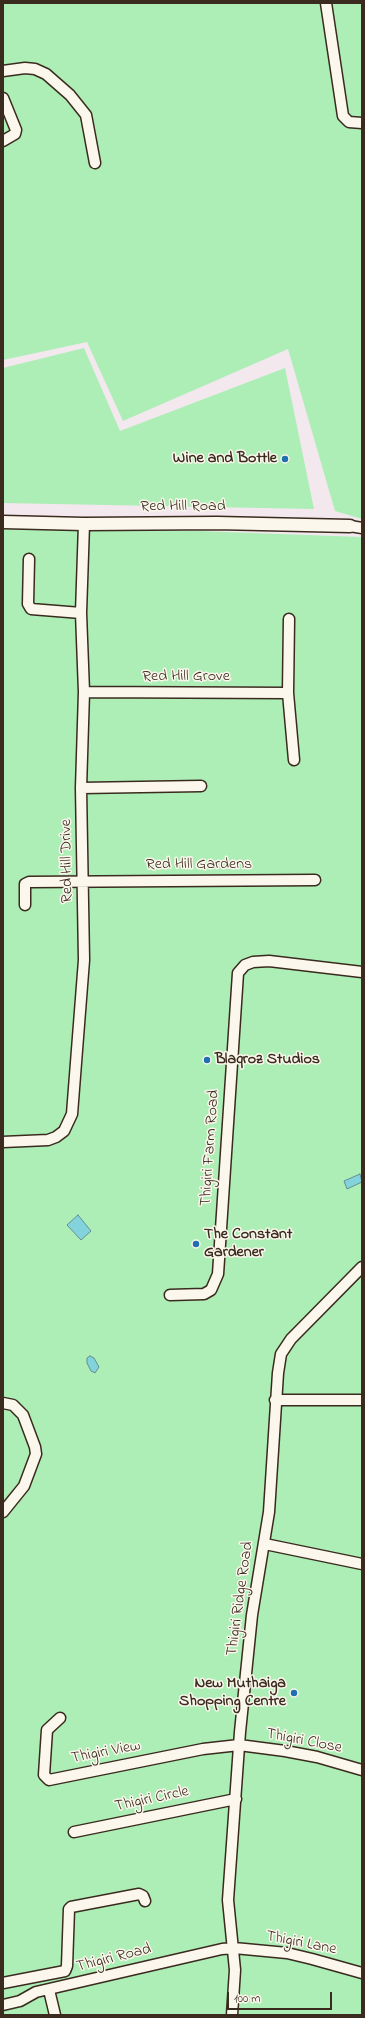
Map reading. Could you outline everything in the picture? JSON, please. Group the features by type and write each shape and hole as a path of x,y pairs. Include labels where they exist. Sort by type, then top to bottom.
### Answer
{"main road":[{"name":"Red Hill Road","path":"3,522 84,524 217,523 356,527"}],"street":[{"path":"326,3 343,116 349,122 362,123"},
{"path":"3,72 25,68 46,74 75,100 86,115 94,163"},
{"path":"3,98 16,130 15,134 3,141"},
{"name":"Red Hill Drive","path":"3,1142 48,1140 56,1137 67,1126 72,1114 84,960 84,881 81,788 84,692 81,613 84,524"},
{"path":"29,559 28,604 30,608 35,610 81,613"},
{"path":"289,619 288,693 294,760"},
{"name":"Red Hill Grove","path":"84,692 288,693"},
{"path":"81,788 201,786"},
{"name":"Red Hill Gardens","path":"25,905 26,884 28,882 314,880"},
{"name":"Thigiri Farm Road","path":"170,1295 204,1294 211,1290 218,1274 238,973 245,965 253,962 269,961 362,972"},
{"name":"Thigiri Ridge Road","path":"232,2015 235,1970 228,1900 239,1746 252,1615 265,1544 269,1512 275,1400 278,1373 284,1347 290,1339 362,1267"},
{"path":"275,1400 362,1400"},
{"path":"3,1403 13,1405 23,1415 35,1447 36,1454 24,1486 3,1512"},
{"path":"265,1544 362,1564"},
{"name":"Thigiri View","path":"60,1718 47,1730 44,1775 49,1780 203,1749 239,1746"},
{"name":"Thigiri Close","path":"239,1746 286,1751 317,1757 362,1770"},
{"name":"Thigiri Circle","path":"74,1832 236,1799"},
{"path":"3,1983 65,1971 67,1966 69,1909 71,1907 139,1894 143,1896 145,1901"},
{"name":"Thigiri Lane","path":"234,1948 288,1953 312,1958 362,1973"},
{"name":"Thigiri Road","path":"3,2005 26,1999 36,1992 213,1950 234,1948"},
{"path":"49,1990 55,2015"}],"green space":[{"path":"3,3 362,3 362,519 335,511 288,349 123,421 87,342 3,360"},
{"path":"84,348 120,431 285,368 314,509 3,503 3,368"},
{"path":"3,529 199,531 362,537 362,2015 3,2015"}],"water":[{"path":"360,1174 362,1182 347,1189 344,1181"},
{"path":"78,1215 91,1231 81,1240 67,1225"},
{"path":"90,1356 94,1358 99,1367 95,1373 91,1371 87,1363 87,1358"}],"place":[{"name":"Wine and Bottle","path":"285,459"},
{"name":"Blaqroz Studios","path":"207,1060"},
{"name":"The Constant Gardener","path":"196,1244"},
{"name":"New Muthaiga Shopping Centre","path":"294,1693"}]}
